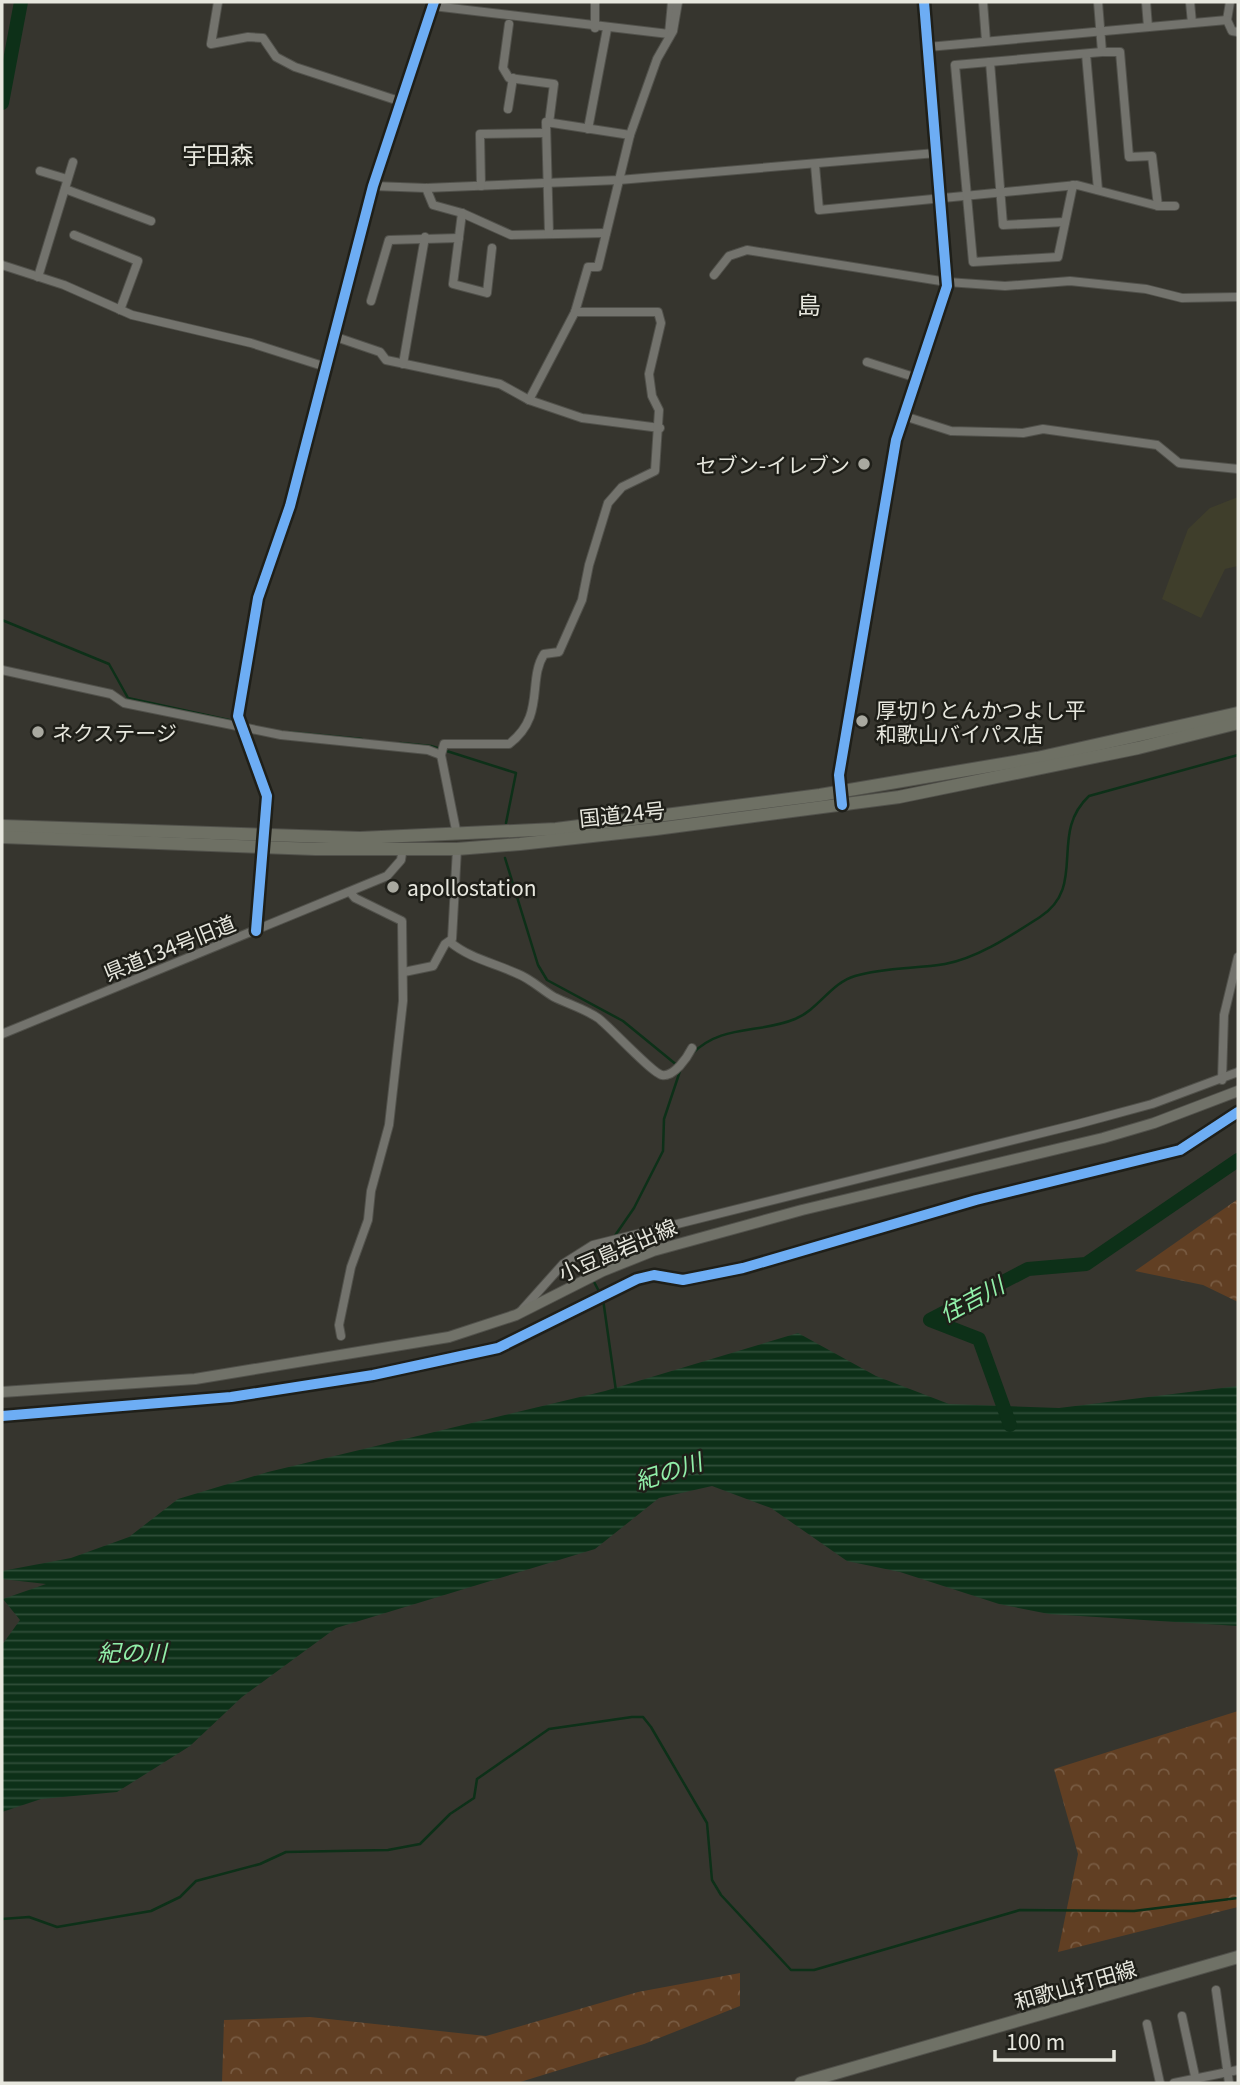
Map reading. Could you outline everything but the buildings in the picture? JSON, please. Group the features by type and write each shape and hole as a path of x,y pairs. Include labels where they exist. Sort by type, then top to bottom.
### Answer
{"highway":[{"name":"国道24号","path":"457,842 840,791 1037,758 1238,713"},
{"name":"国道24号","path":"2,837 403,843 656,829 842,805 984,781 1238,723"},
{"name":"国道24号","path":"2,826 262,841"}],"main road":[{"name":"小豆島岩出線","path":"2,1392 240,1373 449,1337 516,1315 603,1271 677,1243 1103,1138 1154,1123 1238,1091"},
{"name":"和歌山打田線","path":"801,2083 1238,1957"}],"street":[{"path":"218,2 212,44 248,37 263,38 276,57 295,67 402,102"},
{"path":"595,2 595,28"},
{"path":"529,400 575,312 588,267 598,267 630,135 657,59 669,34 672,2"},
{"path":"256,931 267,796 238,716 258,598 290,506 373,186 433,4 595,28 669,34 673,31 678,2"},
{"path":"842,805 839,775 896,440 947,282 924,2"},
{"path":"983,2 986,41"},
{"path":"1098,2 1102,52"},
{"path":"1146,2 1148,27"},
{"path":"1190,2 1192,23"},
{"path":"1230,2 1227,20 1232,31 1238,32"},
{"path":"928,47 1227,20"},
{"path":"509,24 503,68 513,78 554,84 549,123"},
{"path":"588,129 607,29"},
{"path":"1073,185 1058,257 973,262 956,65 1120,52 1129,157 1153,156 1158,206"},
{"path":"1086,54 1098,190"},
{"path":"990,62 1003,225 1065,222"},
{"path":"508,108 513,78"},
{"path":"550,234 546,122 630,135"},
{"path":"481,186 480,134 546,133"},
{"path":"373,186 426,188 619,180 936,153"},
{"path":"38,277 73,162"},
{"path":"815,165 819,209 1073,185 1158,206 1175,206"},
{"path":"40,171 151,221"},
{"path":"426,188 433,205 462,213 511,235 606,233"},
{"path":"462,213 453,284 487,293 492,248"},
{"path":"74,235 138,261 120,310"},
{"path":"403,364 425,237"},
{"path":"371,301 389,240 459,238"},
{"path":"714,275 729,256 747,250 947,282 1005,286 1070,281 1146,289 1182,298 1238,297"},
{"path":"2,265 120,310 251,343 326,367"},
{"path":"450,942 457,842 442,755 444,744 509,744 517,738 533,711 540,662 544,654 559,652 582,600 608,503 622,488 655,471 660,429 659,410 652,397 649,374 661,323 658,312 575,312"},
{"path":"336,337 380,352 386,360 500,384 529,400 582,418 660,429"},
{"path":"867,362 917,378"},
{"path":"904,416 951,431 1023,433 1043,429 1157,445 1180,463 1238,469"},
{"path":"2,670 111,694 124,704 281,735 428,750 442,755"},
{"name":"県道134号旧道","path":"2,1034 256,931 395,871 403,843"},
{"path":"341,1336 339,1325 351,1267 368,1220 371,1191 388,1125 404,972 402,921 355,898 350,892"},
{"path":"404,972 433,966 445,944 450,942"},
{"path":"450,942 462,952 520,975 599,1019 657,1073 664,1076 672,1073 692,1048"},
{"path":"1222,1080 1224,1015 1238,957"},
{"path":"516,1315 563,1265 593,1245 1078,1124 1152,1104 1238,1072"},
{"path":"1216,1990 1229,2083"},
{"path":"1182,2016 1195,2077"},
{"path":"1147,2024 1160,2083"},
{"path":"1174,2083 1238,2070"}],"shaded area":[{"path":"1238,497 1238,566 1225,569 1201,618 1162,599 1188,529 1210,508"}],"green space":[{"path":"1238,1199 1238,1302 1203,1285 1135,1271"},
{"path":"1238,1711 1238,1907 1058,1952 1078,1854 1054,1769"},
{"path":"740,1973 740,2006 644,2044 517,2083 222,2083 224,2020 310,2017 486,2036 638,1992"}],"water":[{"name":"紀の川","path":"798,1333 876,1376 949,1404 1059,1408 1238,1386 1238,1626 1049,1614 999,1604 900,1572 847,1561 771,1508 712,1486 659,1498 595,1549 336,1628 242,1697 190,1746 117,1792 41,1799 2,1812 2,1645 20,1620 3,1599 46,1584 2,1579 2,1571 71,1558 129,1537 178,1499 268,1472 605,1391"}],"waterway":[{"path":"2,103 21,2"},
{"path":"2,620 109,664 128,698 238,722"},
{"path":"289,732 362,739"},
{"path":"400,743 431,746 516,773 506,823"},
{"path":"692,1054 715,1038 795,1019 811,1009 839,984 855,976 945,964 970,957 994,945 1040,917 1054,904 1066,875 1071,827 1077,811 1089,796 1238,755"},
{"path":"505,858 538,965 547,980 623,1021 678,1066"},
{"path":"614,1237 634,1208 663,1151 664,1119 680,1071"},
{"name":"住吉川","path":"1010,1425 979,1339 930,1320 1028,1269 1086,1264 1238,1160"},
{"path":"590,1272 584,1261 587,1255 608,1245"},
{"path":"592,1278 603,1299 616,1391"},
{"path":"2,1919 29,1917 57,1927 151,1911 180,1897 196,1881 260,1864 286,1852 388,1850 420,1844 450,1814 474,1798 477,1779 549,1729 632,1717 643,1717 651,1727 707,1823 712,1880 721,1895 791,1970 814,1970 1020,1910 1134,1911 1238,1898"}],"cycle path":[{"path":"256,931 267,796 238,716 258,598 290,506 373,186 434,2"},
{"path":"842,805 839,775 896,440 947,286 924,2"},
{"path":"2,1416 231,1397 373,1375 498,1348 637,1279 654,1275 683,1280 743,1268 976,1200 1180,1150 1238,1112"}],"place":[{"name":"セブン-イレブン","path":"864,464"},
{"name":"厚切りとんかつよし平 和歌山バイパス店","path":"862,721"},
{"name":"ネクステージ","path":"38,732"},
{"name":"apollostation","path":"393,887"}],"district":[{"name":"宇田森","path":"218,153"},
{"name":"島","path":"809,303"}]}
